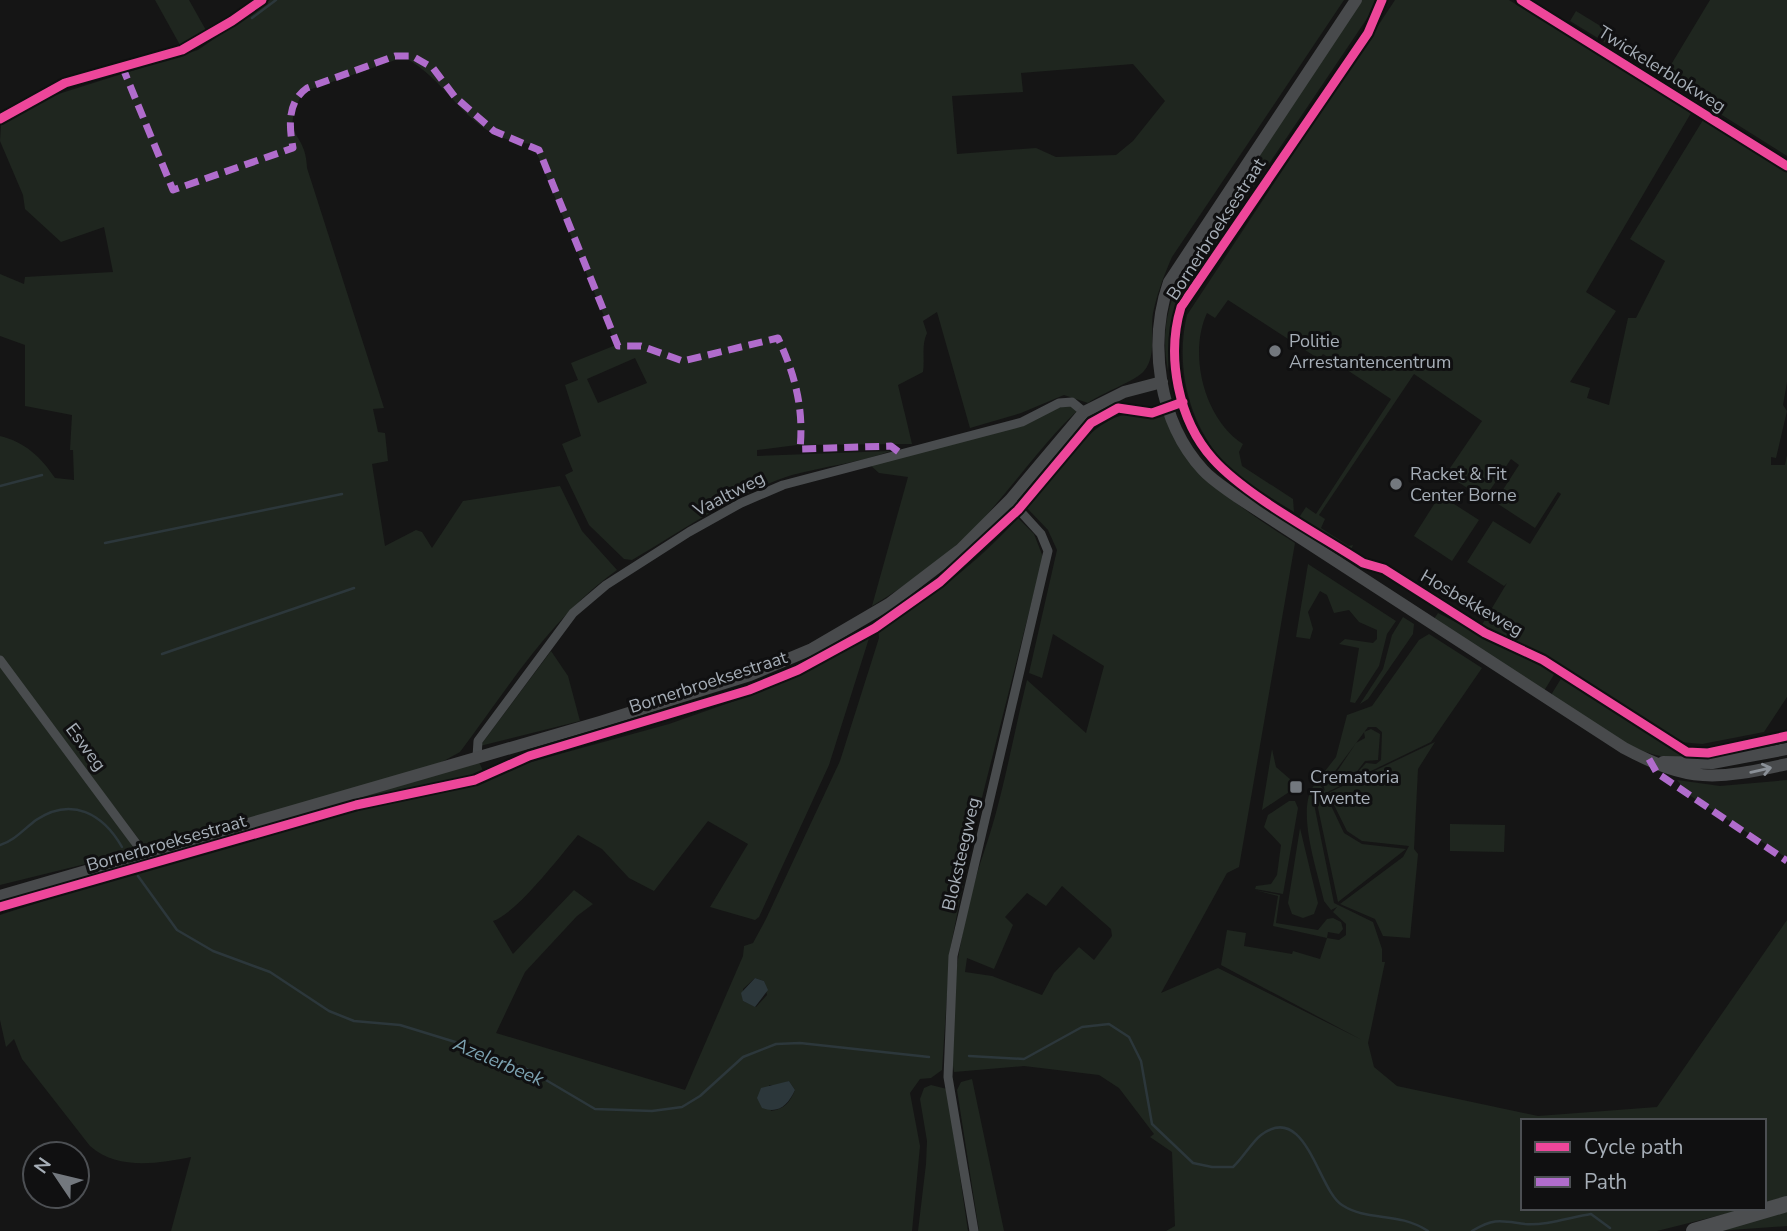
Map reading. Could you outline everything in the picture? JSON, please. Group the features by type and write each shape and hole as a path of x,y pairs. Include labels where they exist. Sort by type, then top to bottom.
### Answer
{"highway":[{"path":"1694,1231 1787,1204"}],"main road":[{"name":"Bornerbroeksestraat","path":"0,896 750,675 812,649 899,596 961,549 1010,500 1084,412 1124,392 1162,382 1157,357 1159,320 1165,293 1176,269 1356,0"},
{"name":"Hosbekkeweg","path":"1162,382 1169,407 1194,458 1214,480 1623,748 1664,769 1710,776 1749,773 1787,764"},
{"name":"Hosbekkeweg","path":"1649,759 1691,765 1787,749"}],"street":[{"path":"0,119 65,83 182,50 262,0"},
{"name":"Twickelerblokweg","path":"1521,0 1787,166"},
{"name":"Vaaltweg","path":"477,757 478,741 573,613 606,585 689,532 764,492 815,475 1022,422 1059,403 1072,401 1084,412"},
{"name":"Bloksteegweg","path":"974,1231 948,1077 953,956 1048,551 1041,534 1010,500"},
{"name":"Esweg","path":"0,660 144,854"}],"shaded area":[{"path":"155,0 189,0 207,32 180,45"},
{"path":"270,0 1344,0 1172,257 1153,313 1150,358 1140,375 1088,403 1064,395 1021,413 970,428 937,312 923,321 927,333 923,372 898,385 912,444 797,445 757,450 757,456 891,451 867,459 792,475 771,483 710,513 632,560 624,559 589,525 565,475 573,471 562,444 581,436 565,385 578,380 571,363 616,345 533,144 511,141 492,133 462,110 421,68 404,57 303,92 296,107 293,127 306,155 307,168 384,408 373,409 378,432 385,433 388,461 372,464 385,546 416,530 422,532 432,548 463,501 560,486 582,531 617,570 571,609 551,631 460,752 440,763 153,847 144,846 0,657 0,436 32,451 55,478 74,480 73,450 70,450 72,415 25,406 25,345 0,336 0,274 24,284 25,277 113,272 104,227 61,242 25,209 23,195 0,141 1,125 52,96 198,50","holes":["1133,64 1165,101 1133,141 1116,155 1056,157 1036,148 957,154 952,96 1023,92 1021,73","635,358 647,383 598,403 587,379"]},
{"path":"1360,0 1375,0 1368,17 1231,220 1222,213"},
{"path":"1395,0 1509,0 1691,113 1586,292 1616,311 1570,382 1590,388 1587,398 1609,405 1628,318 1636,318 1665,261 1630,239 1703,120 1787,172 1787,382 1783,405 1787,411 1776,458 1771,457 1771,465 1785,465 1787,455 1787,697 1764,732 1702,744 1680,742 1548,658 1480,628 1507,583 1504,586 1467,562 1493,521 1530,544 1561,494 1558,492 1535,528 1495,502 1519,465 1511,459 1484,499 1446,474 1482,421 1414,374 1319,515 1325,519 1321,528 1349,546 1353,545 1350,553 1298,519 1306,507 1316,514 1391,399 1323,354 1319,359 1228,300 1215,318 1207,313 1201,329 1199,347 1203,384 1218,419 1229,433 1243,444 1239,452 1242,466 1293,499 1294,512 1232,470 1201,430 1193,412 1184,373 1187,315"},
{"path":"1710,0 1787,0 1787,156 1663,78"},
{"path":"1576,11 1661,63 1655,73 1570,21"},
{"path":"1216,221 1226,228 1179,300 1171,331 1168,371 1165,349 1169,309 1183,274"},
{"path":"1071,404 1077,411 970,532 930,567 872,606 908,477 879,473 870,465"},
{"path":"1163,413 1189,456 1219,489 1295,543 1239,867 1227,873 1161,993 1218,968 1362,1040 1221,965 1227,930 1246,933 1244,946 1292,954 1293,951 1320,959 1327,938 1339,940 1346,935 1346,924 1333,912 1337,907 1331,910 1324,901 1309,839 1307,806 1310,792 1317,782 1325,791 1323,784 1342,776 1353,777 1366,763 1376,764 1381,760 1382,732 1376,727 1368,727 1330,778 1325,782 1318,780 1336,757 1347,715 1372,706 1419,640 1429,634 1482,668 1431,742 1313,799 1334,903 1373,922 1382,949 1382,962 1385,962 1368,1043 1374,1067 1397,1086 1538,1116 1657,1107 1787,920 1787,1196 1766,1202 1766,1119 1521,1119 1521,1210 1741,1210 1657,1231 1166,1231 1175,1226 1172,1152 1150,1137 1154,1134 1119,1088 1099,1075 1024,1066 954,1072 951,1021 963,930 997,810 1027,680 1086,733 1104,666 1053,634 1042,678 1029,673 1057,550 1048,530 1027,508 1069,455 1094,431 1120,416","holes":["1062,886 1111,929 1112,936 1094,960 1079,947 1054,973 1042,995 992,976 965,972 967,958 994,969 1013,925 1005,917 1027,893 1046,906"]},
{"path":"1440,495 1479,520 1452,561 1414,536"},
{"path":"1018,518 1034,534 1043,557 974,829 950,950 942,1070 931,1078 920,1079 910,1093 920,1146 912,1231 171,1231 191,1157 138,1163 112,1159 101,1154 91,1147 91,1140 85,1140 22,1059 14,1039 6,1047 0,1020 0,915 150,866 301,822 423,791 456,788 527,763 669,724 760,692 813,669 870,635 829,765 759,917 755,920 710,907 748,844 708,821 654,891 629,878 602,849 578,835 526,896 493,921 513,954 574,890 593,904 577,916 525,972 496,1033 685,1090 743,956 744,946 753,943 766,919 840,761 879,638 878,628 934,593 970,564","holes":["755,978 764,981 767,995 756,1007 743,1001 743,989","789,1081 795,1090 783,1107 771,1111 769,1085 778,1086"]},
{"path":"1308,564 1396,621 1387,634 1379,666 1355,703 1350,702 1359,648 1339,644 1345,639 1373,643 1377,639 1377,630 1359,622 1349,610 1334,613 1327,595 1320,591 1308,612 1313,629 1310,639 1296,637"},
{"path":"1438,613 1555,673 1544,691 1434,619"},
{"path":"1403,617 1414,624 1413,634 1368,699 1360,704 1383,669 1392,635"},
{"path":"551,651 568,676 580,721 480,746"},
{"path":"0,663 121,826 133,847 130,853 0,885"},
{"path":"1562,677 1685,758 1649,753 1597,727 1551,695"},
{"path":"1371,729 1380,734 1378,760 1365,761 1355,774 1334,776 1356,743 1365,738 1364,732"},
{"path":"1435,742 1418,769 1414,849 1418,854 1410,938 1383,936 1375,919 1340,904 1403,857 1409,846 1362,841 1347,831 1328,793"},
{"path":"1272,749 1276,767 1298,786 1262,810"},
{"path":"479,762 484,773 473,777 352,804 150,862 147,858"},
{"path":"1677,780 1720,786 1787,780 1787,858 1689,795"},
{"path":"1326,795 1344,833 1362,844 1406,849 1338,902 1318,808 1319,798"},
{"path":"1289,801 1295,801 1298,808 1283,894 1255,889 1256,886 1271,884 1277,875 1281,845 1264,827 1268,815"},
{"path":"1450,824 1505,825 1504,852 1450,851"},
{"path":"1300,828 1318,903 1314,914 1303,918 1292,914 1288,903"},
{"path":"1255,890 1280,895 1276,923 1318,930 1327,919 1333,918 1341,922 1343,929 1339,934 1328,932 1327,938 1273,926 1278,896"},
{"path":"755,978 764,981 768,990 755,1007 743,1001 741,993"},
{"path":"972,1079 1004,1231 979,1231 957,1090 961,1082"},
{"path":"789,1081 795,1090 786,1104 773,1110 762,1108 757,1098 761,1088"},
{"path":"931,1085 947,1089 968,1231 918,1231 927,1141 920,1099 924,1088"},
{"path":"1787,1210 1787,1226 1716,1231"}],"waterway":[{"path":"252,18 276,0"},
{"path":"0,486 42,475"},
{"path":"105,543 342,494"},
{"path":"162,654 354,588"},
{"name":"Azelerbeek","path":"0,845 10,841 49,813 74,809 85,812 106,825 122,847"},
{"name":"Azelerbeek","path":"138,876 177,930 213,951 270,972 329,1011 354,1021 400,1025 465,1045 529,1070 595,1109 652,1111 682,1107 700,1096 743,1057 776,1044 800,1043 929,1057"},
{"name":"Azelerbeek","path":"969,1056 1024,1059 1082,1027 1109,1024 1129,1037 1141,1061 1152,1124 1193,1163 1233,1167 1261,1135 1276,1128 1289,1129 1300,1138 1333,1196 1342,1205 1362,1213 1405,1221 1428,1231"},
{"name":"Azelerbeek","path":"1472,1231 1493,1222 1541,1224 1591,1214 1610,1228"}],"marked path":[{"path":"122,66 173,190 293,148 291,115 296,100 307,88 395,56 412,56 433,68 455,97 494,131 539,150 618,346 641,346 683,361 778,338 797,392 801,420 800,449 891,446 900,453"},
{"path":"1649,759 1657,773 1787,861"}],"cycle path":[{"path":"0,119 65,83 182,50 262,0"},
{"path":"1382,0 1368,33 1181,307 1175,366 1178,387 1191,426 1213,459 1227,473 1284,514 1363,563 1384,569 1485,633 1543,660 1687,752 1708,753 1787,736"},
{"path":"1521,0 1787,166"},
{"path":"0,907 356,805 475,780 529,756 749,690 798,670 875,628 940,582 1018,510 1091,423 1118,408 1152,413 1183,402"}],"place":[{"name":"Politie Arrestantencentrum","path":"1275,351"},
{"name":"Racket & Fit Center Borne","path":"1396,484"},
{"name":"Crematoria Twente","path":"1296,787"}]}
